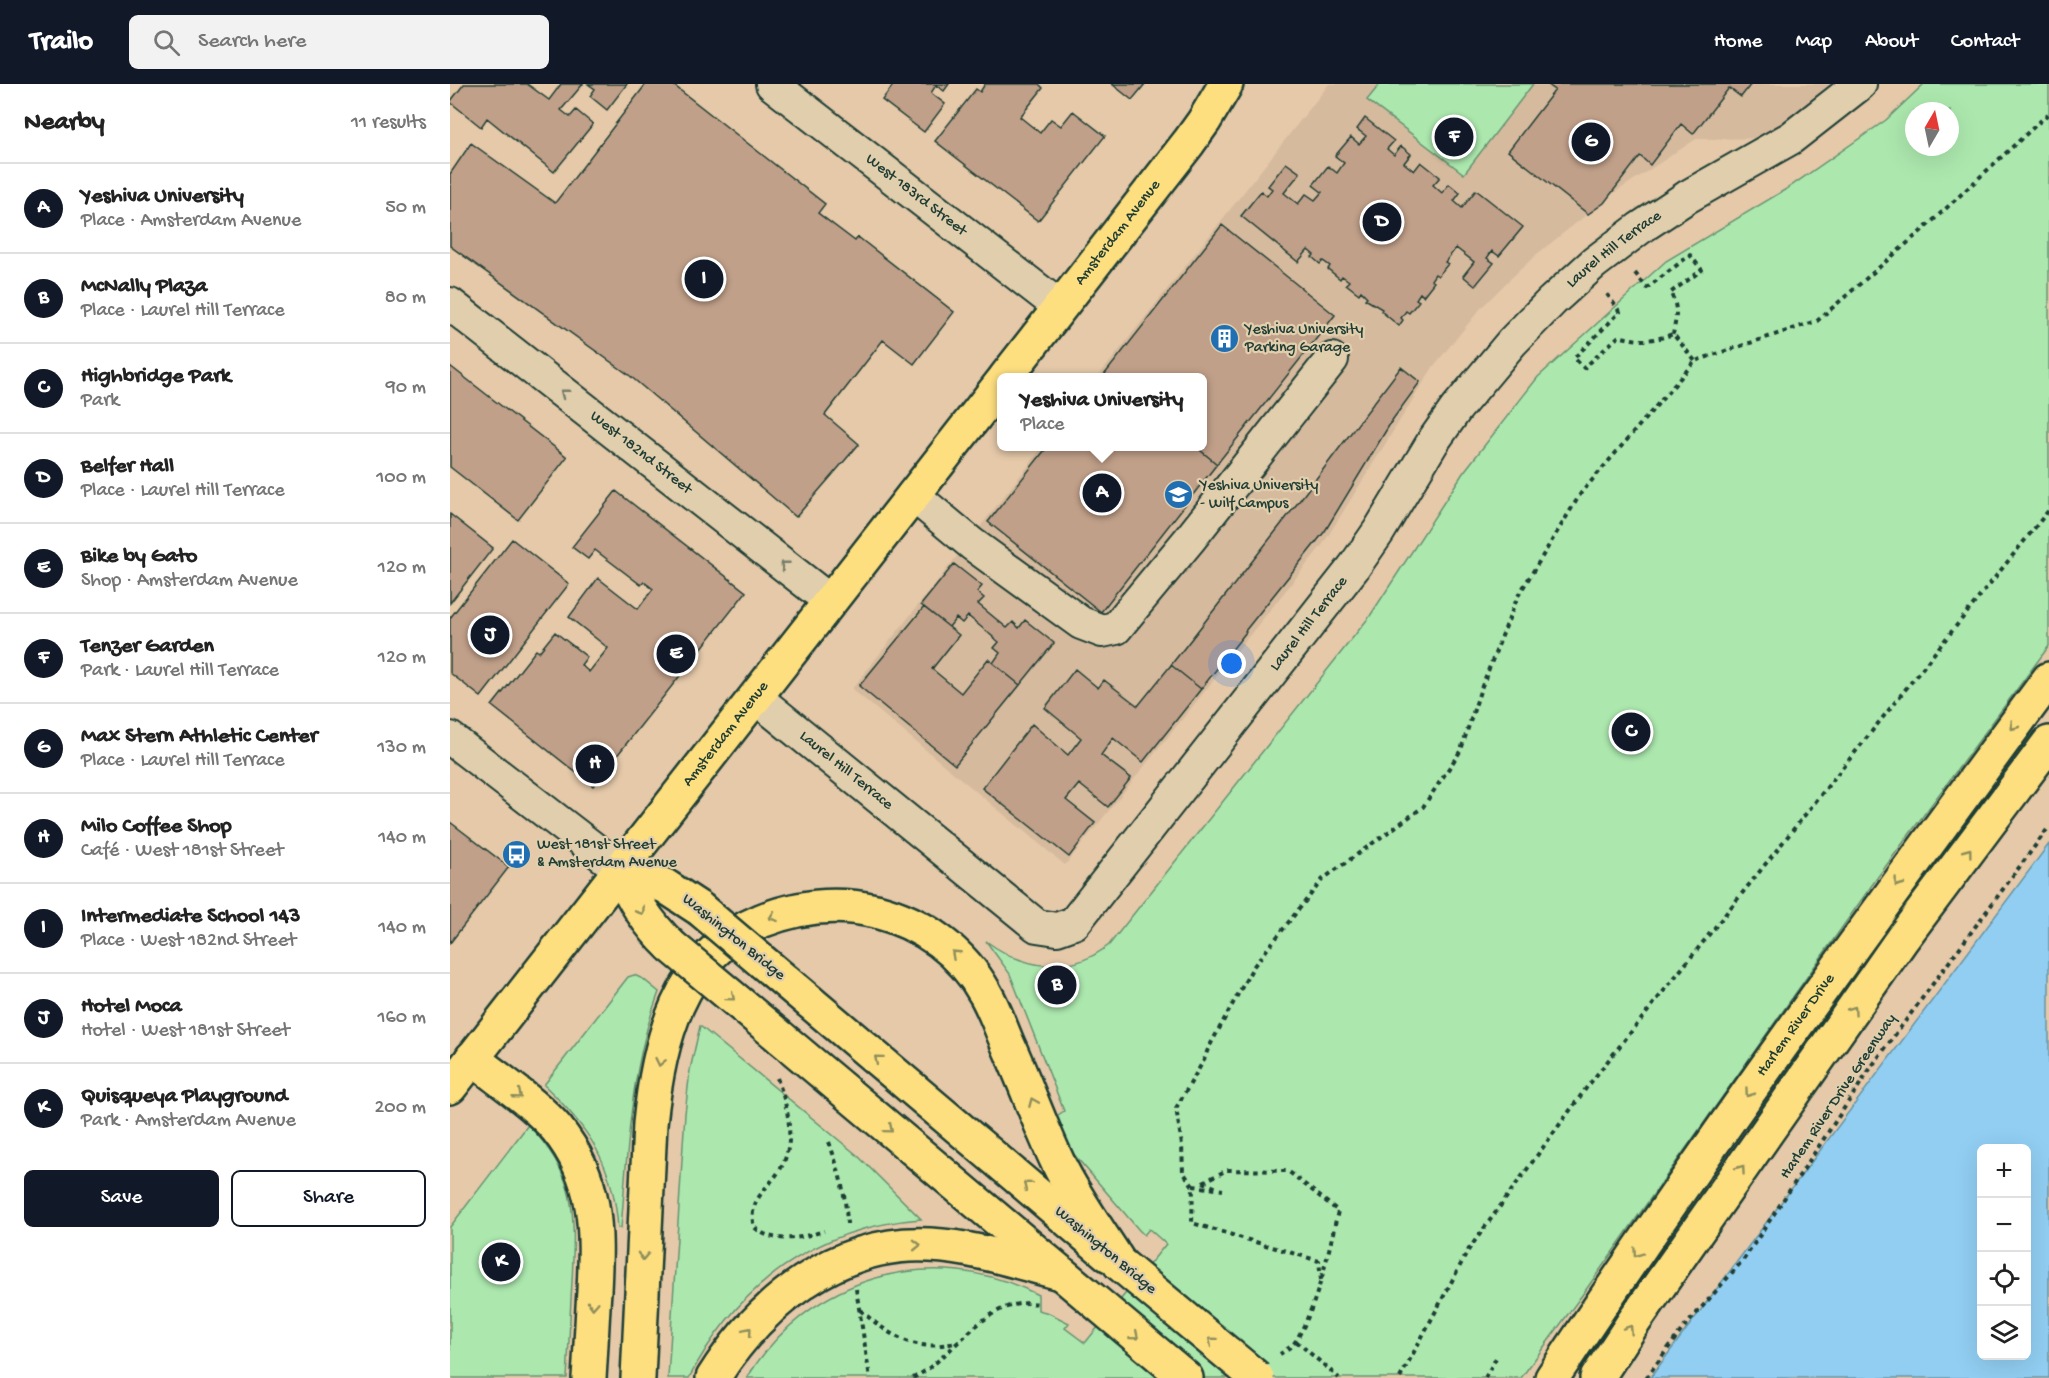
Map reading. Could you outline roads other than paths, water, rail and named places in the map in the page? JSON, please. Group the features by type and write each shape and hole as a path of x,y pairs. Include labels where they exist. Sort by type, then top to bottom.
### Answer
{"main road":[{"name":"Amsterdam Avenue","path":"1009,373 1189,142 1226,84"},
{"name":"Amsterdam Avenue","path":"450,1087 997,388"},
{"name":"Harlem River Drive","path":"1552,1378 1606,1297 1869,922 2049,679"},
{"path":"1597,1378 1633,1323 1902,939 2049,743"},
{"name":"Washington Bridge","path":"620,869 665,886 700,909 1257,1378"},
{"path":"620,869 626,886 641,913 670,946 1186,1378"},
{"path":"638,1378 650,1124 655,1085 671,1019 692,978 719,946 735,934 785,912 836,906 889,914 922,928 958,956 973,974 989,1000 1064,1175 1120,1264"},
{"path":"472,1058 549,1120 572,1149 586,1179 594,1209 596,1231 589,1378"},
{"path":"713,1378 752,1326 782,1298 820,1272 860,1255 892,1247 930,1245 968,1251 1060,1273"}],"street":[{"name":"West 183rd Street","path":"772,84 1060,307"},
{"name":"Laurel Hill Terrace","path":"755,697 1037,926 1057,929 1074,923 1354,567 1391,513 1446,423 1490,367 1532,320 1594,263 1640,228 1687,196 1791,138 1860,84"},
{"name":"West 182nd Street","path":"450,304 830,601"},
{"path":"913,495 972,544 1081,623 1102,631 1116,628 1189,540 1332,359"},
{"path":"450,738 620,869"}],"water":[{"path":"2049,844 2049,1378 1650,1378"}],"place":[{"name":"Tenzer Garden","path":"1454,137"},
{"name":"Max Stern Athletic Center","path":"1591,142"},
{"name":"Belfer Hall","path":"1382,222"},
{"name":"Intermediate School 143","path":"704,279"},
{"name":"Yeshiva University Parking Garage","path":"1224,339"},
{"name":"Yeshiva University","path":"1102,493"},
{"name":"Yeshiva University - Wilf Campus","path":"1179,495"},
{"name":"Hotel Moca","path":"490,635"},
{"name":"Bike by Gato","path":"676,654"},
{"name":"Highbridge Park","path":"1631,732"},
{"name":"Milo Coffee Shop","path":"595,764"},
{"name":"West 181st Street & Amsterdam Avenue","path":"516,854"},
{"name":"McNally Plaza","path":"1057,985"},
{"name":"Quisqueya Playground","path":"501,1262"}]}
